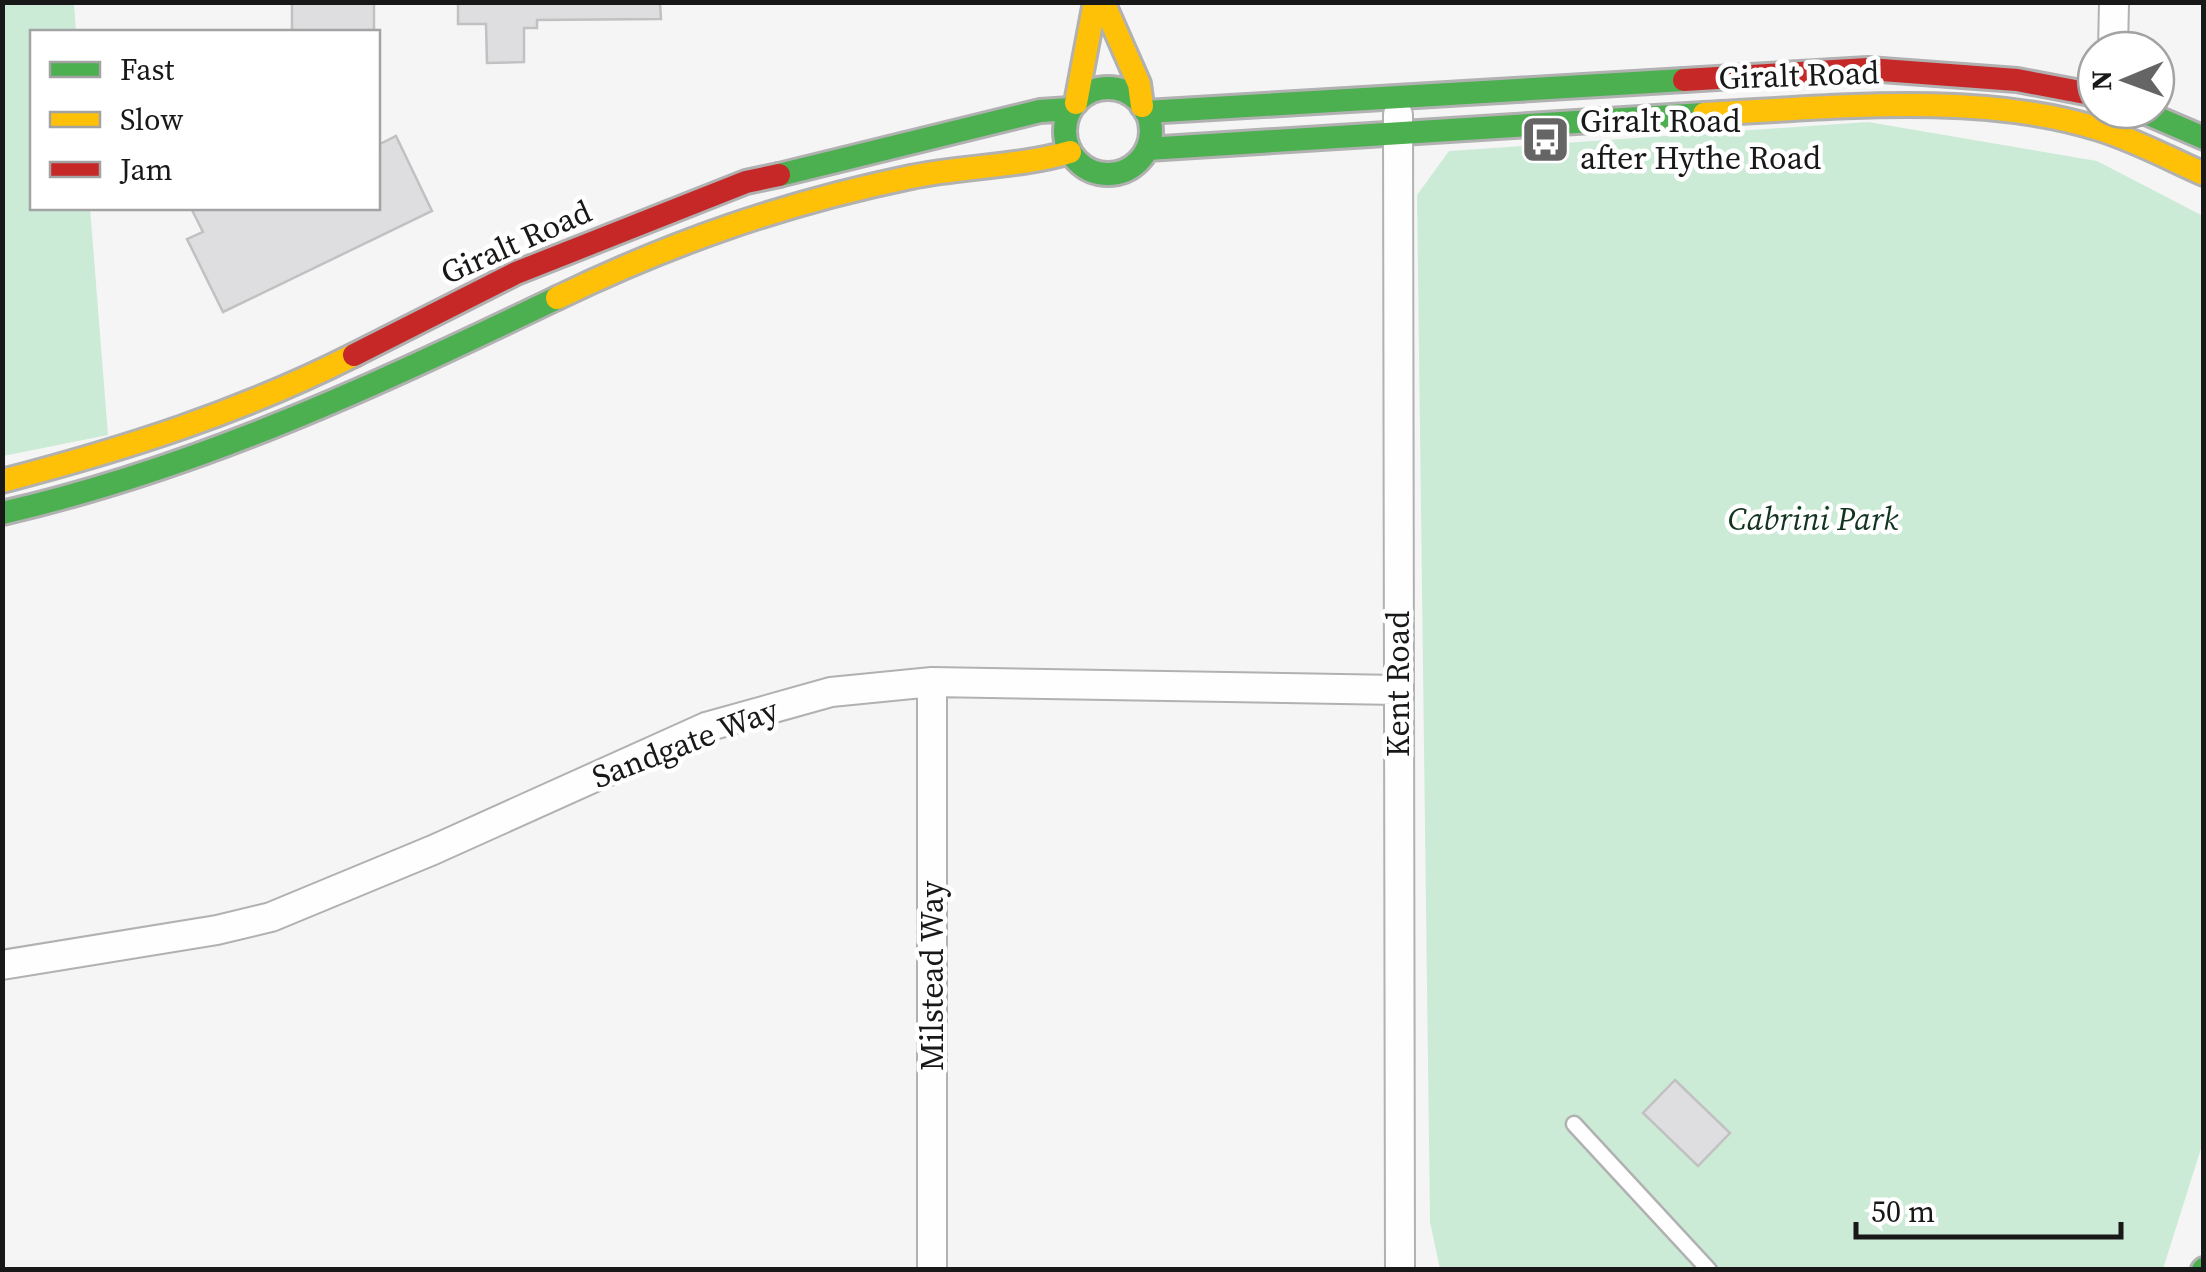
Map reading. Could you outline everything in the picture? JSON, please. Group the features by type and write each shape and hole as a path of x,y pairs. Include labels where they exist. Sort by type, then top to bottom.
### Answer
{"street":[{"path":"1095,2 1066,130 1070,152 1090,170 1110,174 1129,169 1147,150 1151,135 1139,84 1103,2"},
{"path":"2113,30 2114,2"},
{"name":"Giralt Road","path":"1144,109 1868,69 2016,80 2076,92"},
{"path":"1074,106 1088,93 1110,88 1124,92 1144,109"},
{"name":"Kent Road","path":"1397,98 1400,1270"},
{"name":"Giralt Road","path":"1147,150 1842,104 1955,106 2076,118"},
{"name":"Giralt Road","path":"2,481 126,449 219,415 304,380 516,273 746,182 1074,106"},
{"path":"2176,126 2204,138"},
{"name":"Giralt Road","path":"2119,130 2204,174"},
{"name":"Giralt Road","path":"2,513 110,488 206,458 672,244 743,220 932,173 999,162 1045,160 1070,152"},
{"name":"Sandgate Way","path":"2,964 216,930 272,917 416,858 706,727 832,692 932,682 1398,690"},
{"name":"Milstead Way","path":"932,682 932,1270"}],"lane":[{"path":"1574,1124 1710,1270"}],"green space":[{"path":"3,3 74,3 76,30 30,30 30,210 90,210 108,435 3,456"},
{"name":"Cabrini Park","path":"1868,122 2097,161 2203,216 2204,1139 2163,1269 1440,1269 1430,1222 1417,195 1449,151"}],"building":[{"path":"292,2 374,2 374,30 292,30"},
{"path":"458,2 660,2 661,19 537,20 537,28 524,28 524,62 487,63 486,24 458,24"},
{"path":"396,136 432,211 223,312 187,239 203,232 192,210 380,210 380,144"},
{"path":"1675,1080 1730,1133 1698,1166 1643,1113"}],"traffic: fast":[{"path":"1146,112 1684,80"},
{"path":"1108,88 1132,95 1144,107 1151,131 1144,155 1132,167 1108,174 1084,167 1072,155 1065,131 1072,107 1084,95 1108,88"},
{"path":"779,175 1040,111 1071,109"},
{"path":"1147,149 1704,114"},
{"path":"2176,126 2204,138"},
{"path":"2,513 146,473 286,421 557,298"}],"traffic: slow":[{"path":"1076,103 1095,2"},
{"path":"1103,2 1139,84 1142,106"},
{"path":"1704,114 1903,105 2005,110 2099,129 2204,174"},
{"path":"557,298 687,242 819,199 911,177 1070,152"},
{"path":"2,481 182,427 269,394 354,355"}],"traffic: jam":[{"path":"1684,80 1868,69 2017,80 2076,91"},
{"path":"354,355 516,273 746,182 779,175"}],"place":[{"name":"Giralt Road after Hythe Road","path":"1545,139"}]}
